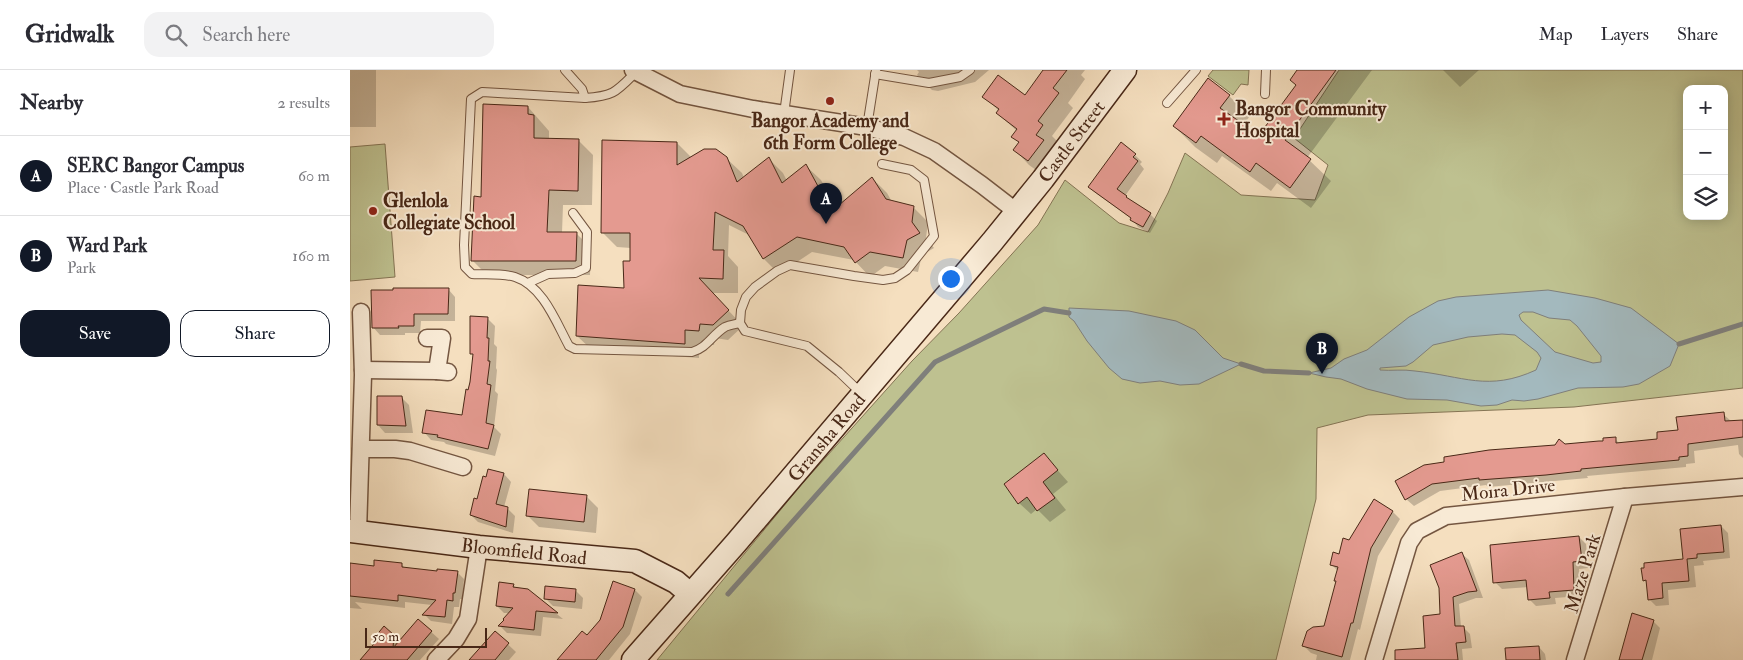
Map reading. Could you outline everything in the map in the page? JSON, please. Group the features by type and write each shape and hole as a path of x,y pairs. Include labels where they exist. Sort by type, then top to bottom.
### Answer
{"street":[{"name":"Castle Street","path":"1016,212 1125,70"},
{"path":"634,71 680,94 784,114 867,127 904,137 934,151 1016,212"},
{"name":"Gransha Road","path":"633,660 736,543 1016,212"},
{"path":"354,532 361,449 361,312"},
{"path":"362,370 442,372 442,338 427,338"},
{"path":"361,449 395,449 424,455 463,467"},
{"name":"Moira Drive","path":"1374,660 1409,542 1417,531 1446,516 1625,497 1743,487"},
{"name":"Maze Park","path":"1576,660 1625,497"},
{"name":"Bloomfield Road","path":"354,532 480,547 635,561 676,582 690,594"},
{"path":"436,660 456,639 468,619 480,547"}],"lane":[{"path":"565,70 582,89 585,98"},
{"path":"784,114 790,70"},
{"path":"867,127 875,72 930,83 960,77 970,70"},
{"path":"1167,103 1196,70"},
{"path":"1265,94 1266,70"},
{"path":"634,71 615,92 600,97 585,98 482,92 471,99 464,245 465,267 472,274 514,276 528,282 544,302 569,346 575,349 692,352 700,350 724,327 740,323"},
{"path":"862,395 839,372 807,346 745,332 740,323 740,310 746,297 755,287 777,270 790,265 882,280 895,278 907,270 934,236 924,180 911,170 882,164"},
{"path":"528,282 548,274 575,273 586,268 587,232 573,213"}],"green space":[{"path":"1213,70 1249,70 1248,85 1241,84 1233,95 1208,76"},
{"path":"1339,70 1743,70 1743,388 1574,407 1368,415 1317,428 1316,499 1276,660 657,660 801,485 912,361 959,313 1038,225 1065,180 1119,223 1148,232 1168,193 1185,153 1241,195 1315,200 1328,165 1294,138"},
{"name":"Glenlola Collegiate School","path":"385,144 395,277 350,281 350,147"}],"water":[{"path":"1548,290 1595,298 1631,308 1679,344 1670,366 1639,384 1623,387 1578,388 1538,399 1512,400 1497,405 1481,406 1447,400 1407,399 1367,389 1341,379 1309,373 1331,368 1344,359 1367,350 1409,317 1438,301 1456,297","holes":["1523,312 1533,312 1549,318 1570,320 1601,356 1601,362 1593,363 1555,352 1521,320 1519,315","1502,334 1515,335 1537,352 1541,358 1536,370 1519,377 1489,381 1476,381 1411,370 1380,370 1380,368 1406,366 1433,345 1468,337"]},
{"path":"1069,308 1129,311 1176,321 1195,330 1223,358 1241,364 1199,384 1180,385 1160,381 1140,383 1122,379 1109,368 1069,317"}],"building":[{"path":"1043,70 1067,70 1053,88 1059,93 1038,121 1043,125 1036,135 1044,140 1028,161 1013,150 1019,142 1011,137 1017,129 996,113 999,109 982,97 998,75 1025,95"},
{"path":"1297,70 1336,70 1285,140 1311,159 1290,188 1256,163 1250,172 1201,136 1196,143 1173,126 1208,78 1230,95 1220,108 1259,135 1296,85 1290,80"},
{"path":"483,104 528,106 528,114 534,115 534,138 579,139 578,191 549,190 547,232 577,232 576,261 471,261 474,196 481,197"},
{"path":"602,140 677,142 677,165 704,149 716,149 727,157 737,182 769,157 782,183 806,164 826,201 839,205 872,177 886,199 914,206 912,222 920,233 907,240 903,258 870,252 855,263 844,247 797,237 763,259 743,226 715,212 713,250 724,250 723,279 699,278 729,310 713,325 700,324 699,331 685,330 685,344 576,336 578,285 624,288 623,261 630,261 630,233 601,233"},
{"path":"1121,142 1136,154 1133,157 1138,161 1117,189 1151,213 1143,227 1130,220 1131,218 1088,187"},
{"path":"393,288 449,288 448,314 414,314 414,326 372,328 371,290 393,290"},
{"path":"470,316 488,317 488,361 490,361 487,384 491,385 486,423 494,425 488,449 437,437 438,435 422,433 426,410 462,415 466,389 468,390 470,382 473,354 470,354"},
{"path":"377,396 402,396 406,426 377,425"},
{"path":"1724,412 1725,421 1743,420 1743,437 1688,444 1688,456 1679,457 1679,460 1581,469 1581,471 1546,475 1479,480 1479,478 1432,484 1405,500 1395,481 1424,465 1444,462 1444,457 1489,450 1555,445 1559,439 1565,444 1603,441 1603,438 1616,437 1616,443 1657,439 1657,432 1678,430 1676,417"},
{"path":"1044,453 1058,470 1043,482 1055,498 1037,511 1027,497 1018,504 1004,484"},
{"path":"488,469 504,473 496,504 508,507 506,527 470,515 474,498 477,499 483,476 486,477"},
{"path":"529,489 587,495 584,522 526,516"},
{"path":"1374,499 1393,511 1371,548 1353,623 1351,623 1342,657 1302,646 1307,631 1313,627 1324,626 1338,567 1330,565 1333,552 1339,554 1343,538 1349,540"},
{"path":"1721,525 1724,552 1697,554 1697,558 1687,559 1689,581 1662,583 1663,598 1648,600 1646,580 1643,581 1641,568 1644,568 1644,563 1683,559 1680,529"},
{"path":"1579,536 1582,561 1573,562 1574,590 1549,592 1550,598 1528,600 1526,580 1493,583 1490,545"},
{"path":"1462,552 1477,591 1453,597 1455,626 1464,626 1466,642 1456,643 1458,660 1395,660 1395,650 1425,648 1423,616 1440,614 1439,588 1430,565"},
{"path":"374,560 402,563 402,567 458,571 453,601 447,600 445,617 422,615 436,600 398,595 398,601 350,596 350,563 374,566"},
{"path":"613,581 635,589 623,627 596,660 557,660 582,631 587,635 600,620"},
{"path":"499,582 514,584 513,587 528,589 558,613 536,611 534,630 498,626 513,608 496,606"},
{"path":"545,586 576,589 575,602 544,599"},
{"path":"1632,613 1654,620 1642,660 1619,660"},
{"path":"418,619 432,631 407,660 360,660 378,639 375,637 384,626 394,635 393,648"},
{"path":"495,631 509,643 495,660 469,660"},
{"path":"1539,646 1540,660 1506,660 1505,648"}],"waterway":[{"path":"728,594 935,362 1044,309 1069,313"},
{"path":"1679,344 1743,324"},
{"path":"1241,364 1264,371 1309,373"}],"place":[{"name":"Bangor Academy and 6th Form College","path":"830,101"},
{"name":"Bangor Community Hospital","path":"1224,119"},
{"name":"Glenlola Collegiate School","path":"373,211"},
{"name":"SERC Bangor Campus","path":"826,224"},
{"name":"Ward Park","path":"1322,374"}]}
